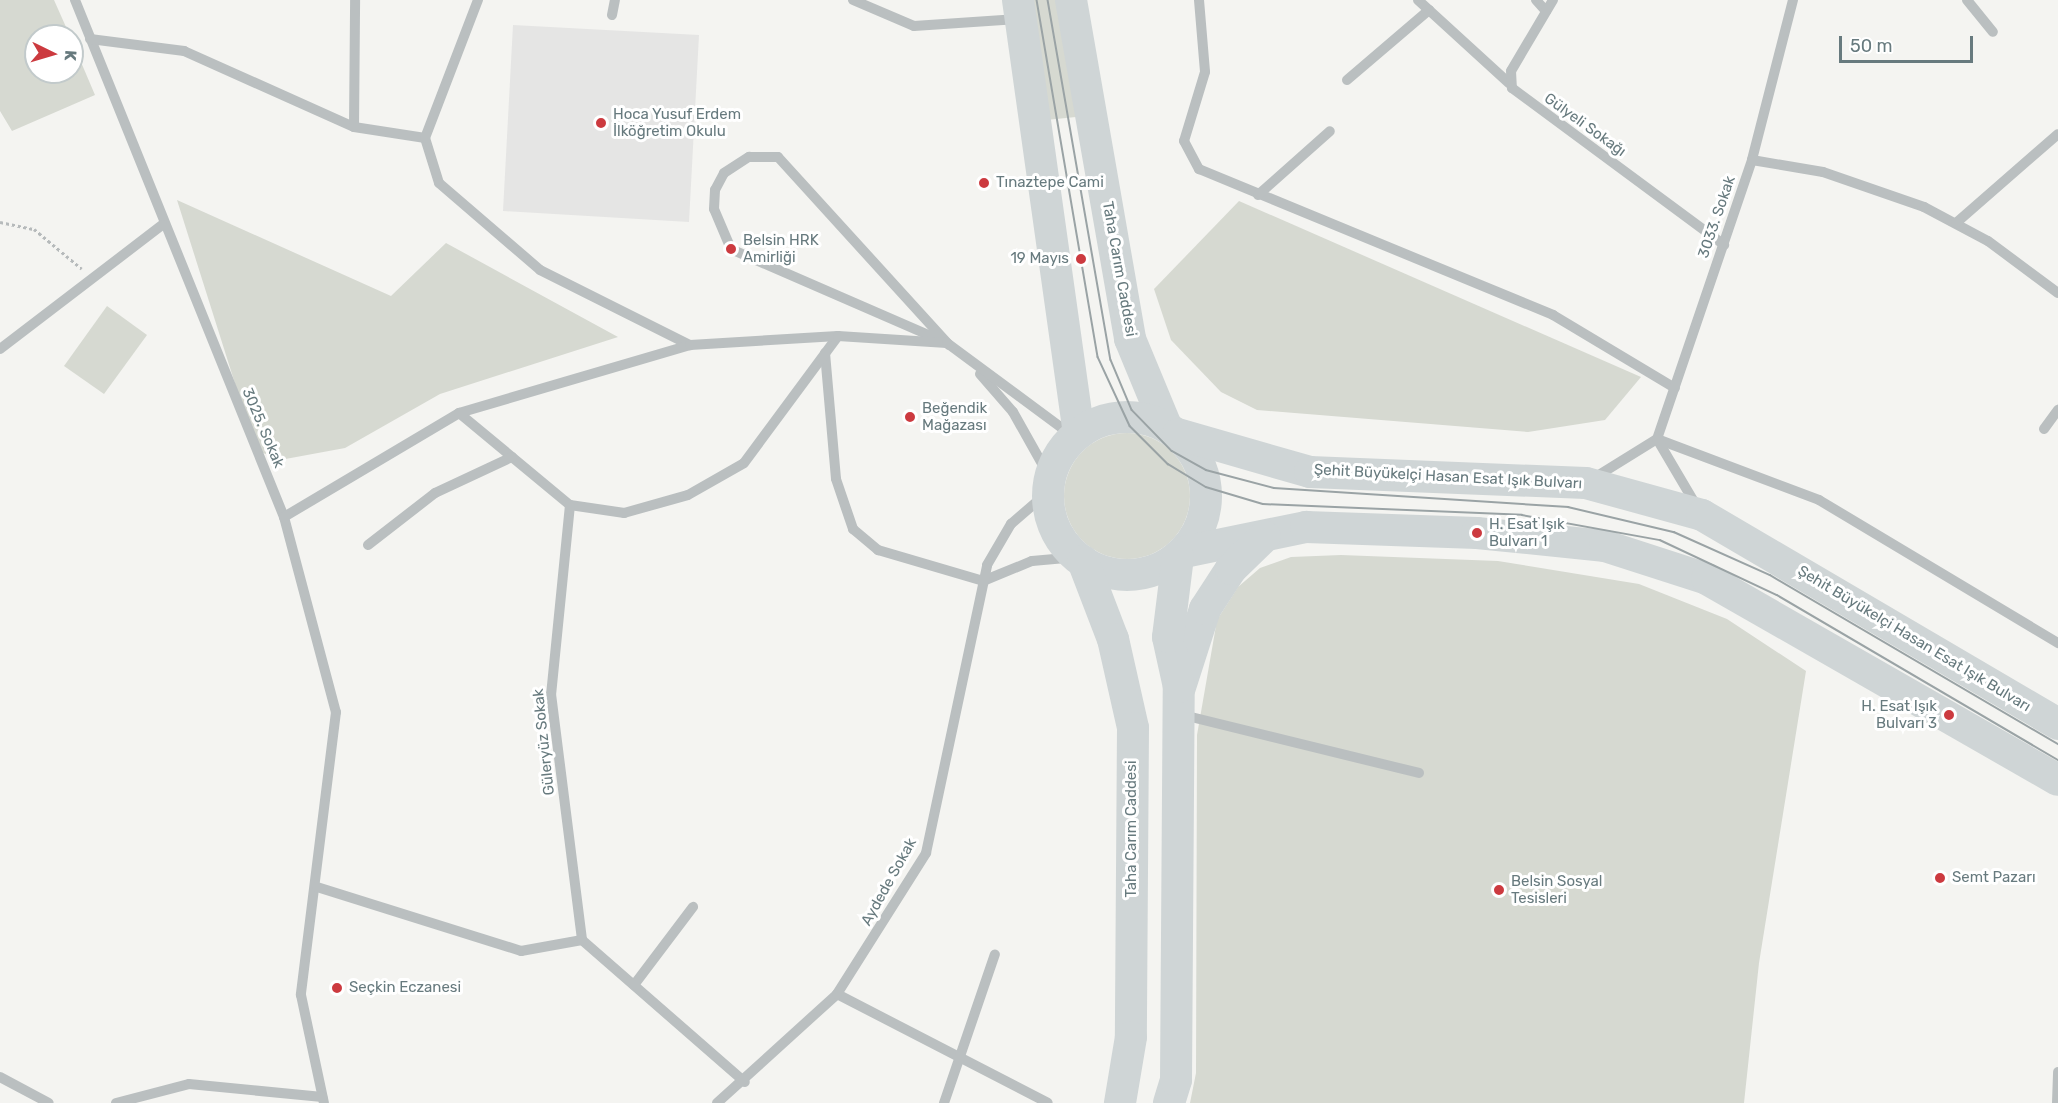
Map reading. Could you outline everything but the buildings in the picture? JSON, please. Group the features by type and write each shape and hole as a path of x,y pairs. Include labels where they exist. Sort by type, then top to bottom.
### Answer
{"main road":[{"name":"Taha Carım Caddesi","path":"1071,0 1131,339 1172,430"},
{"path":"1020,9 1077,435 1049,485 1052,521 1080,559 1102,572 1131,576 1160,569 1181,555 1306,527 1477,533 1605,546 1707,579 2058,780"},
{"path":"1077,435 1124,416 1172,430 1197,457 1207,497 1200,528 1181,555 1168,637 1180,701 1176,1080 1169,1103"},
{"name":"Şehit Büyükelçi Hasan Esat Işık Bulvarı","path":"1172,430 1310,472 1586,483 1702,515 2058,724"},
{"path":"1180,701 1205,609 1231,569 1265,536"},
{"name":"Taha Carım Caddesi","path":"1080,559 1113,639 1133,728 1131,1037 1120,1103"}],"street":[{"name":"3025. Sokak","path":"75,0 162,225 284,517 336,712 317,887 301,995 323,1100"},
{"path":"354,127 355,0"},
{"path":"478,0 425,138 439,183 540,270 690,345"},
{"path":"612,15 615,0"},
{"path":"853,0 914,26 1020,9"},
{"path":"1199,0 1205,72 1185,134 1185,149 1206,174 1552,315 1675,388"},
{"name":"Gülyeli Sokağı","path":"1418,0 1509,83 1515,93 1724,245"},
{"path":"1536,0 1546,10"},
{"path":"1509,83 1511,71 1552,0"},
{"name":"3033. Sokak","path":"1657,439 1752,160 1793,0"},
{"path":"1967,0 1993,32"},
{"path":"1347,80 1429,10"},
{"path":"90,39 184,51 354,127 425,138"},
{"path":"1258,195 1330,131"},
{"path":"1956,223 2058,134"},
{"path":"1049,485 1012,412 947,343 778,157 749,157 724,173 715,190 714,209 731,249 947,343 1077,435"},
{"path":"1752,160 1857,182 1956,223 2058,293"},
{"path":"0,349 162,225"},
{"path":"284,517 459,413 690,345 838,336 947,343"},
{"path":"459,413 570,505 624,513 688,495 744,463 838,336"},
{"path":"825,353 836,479 853,529 878,550 983,581 1032,561 1080,559"},
{"path":"2044,429 2058,410"},
{"path":"1586,483 1657,439"},
{"path":"1657,439 1702,515"},
{"path":"1657,439 1819,500 2058,643"},
{"path":"368,545 435,493 512,457"},
{"name":"Aydede Sokak","path":"717,1103 745,1082 837,994 926,852 944,788 983,581 1002,537 1049,485"},
{"name":"Güleryüz Sokak","path":"570,505 551,694 582,940"},
{"path":"1180,701 1419,773"},
{"path":"317,887 521,951 582,940 745,1082"},
{"path":"634,985 693,907"},
{"path":"944,1103 995,954"},
{"path":"837,994 958,1061 1048,1103"},
{"path":"2057,1103 2058,1072"},
{"path":"0,1077 49,1103"},
{"path":"116,1103 189,1084 323,1100"}],"path":[{"path":"0,222 34,229 93,278"}],"shaded area":[{"path":"0,0 54,0 65,24 24,24 24,84 84,84 84,69 95,95 12,131 0,111"},
{"path":"1028,0 1056,0 1076,117 1046,120"},
{"name":"Hoca Yusuf Erdem İlköğretim Okulu","path":"513,25 699,35 689,222 503,211"},
{"path":"177,200 391,296 446,243 618,337 440,394 345,448 280,460 256,450"},
{"path":"1239,201 1641,377 1605,420 1528,432 1257,410 1221,392 1171,340 1154,289"},
{"path":"107,306 147,335 104,394 64,366"},
{"path":"1127,433 1151,438 1171,452 1185,472 1190,496 1185,520 1171,540 1151,554 1127,559 1103,554 1083,540 1069,520 1064,496 1069,472 1083,452 1103,438"},
{"path":"1341,555 1498,561 1639,584 1727,619 1806,671 1759,963 1744,1103 1190,1103 1196,1073 1197,735 1217,620 1238,587 1260,568 1291,557"}],"tram line":[{"path":"1037,0 1098,357 1130,426 1168,464 1206,487 1263,504 1522,515 1660,540 1777,595 2058,760"},
{"path":"1048,0 1111,360 1132,410 1172,451 1206,470 1274,488 1568,507 1674,532 1770,575 2058,744"}],"place":[{"name":"Hoca Yusuf Erdem İlköğretim Okulu","path":"601,123"},
{"name":"Tınaztepe Cami","path":"984,183"},
{"name":"Belsin HRK Amirliği","path":"731,249"},
{"name":"19 Mayıs","path":"1081,259"},
{"name":"Beğendik Mağazası","path":"910,417"},
{"name":"H. Esat Işık Bulvarı 1","path":"1477,533"},
{"name":"H. Esat Işık Bulvarı 3","path":"1949,715"},
{"name":"Semt Pazarı","path":"1940,878"},
{"name":"Belsin Sosyal Tesisleri","path":"1499,890"},
{"name":"Seçkin Eczanesi","path":"337,988"}]}
